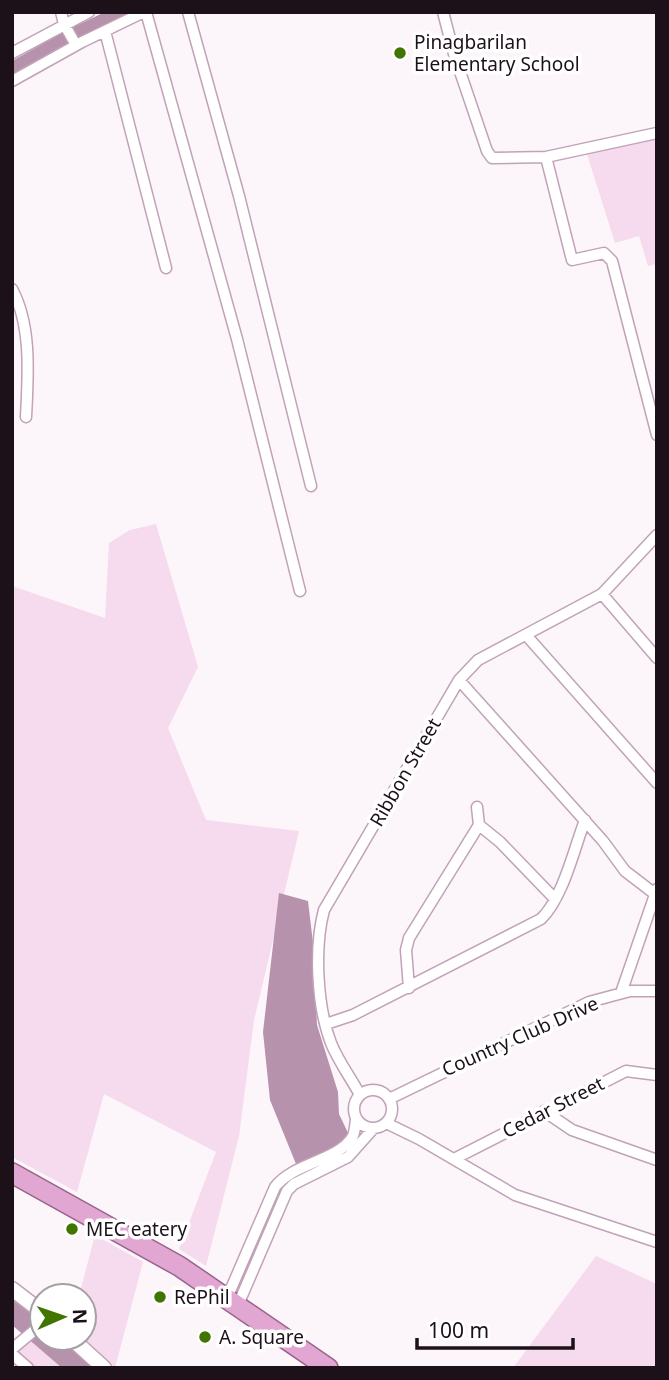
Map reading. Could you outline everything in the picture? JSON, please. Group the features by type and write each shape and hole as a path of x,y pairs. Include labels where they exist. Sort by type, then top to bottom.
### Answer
{"highway":[{"path":"12,1173 179,1266 328,1368"}],"street":[{"path":"12,53 64,22 89,12"},
{"path":"12,82 75,44 145,12 237,339 300,591"},
{"path":"188,12 239,196 311,486"},
{"path":"443,12 454,54 487,151 492,158 546,158 657,133"},
{"path":"64,22 75,44"},
{"path":"105,31 166,268"},
{"path":"546,158 572,260 604,253 612,261 657,435"},
{"path":"12,289 25,335 28,375 26,417"},
{"name":"Ribbon Street","path":"360,1095 331,1044 326,1024 318,970 320,925 324,910 459,680 478,660 601,594 657,535"},
{"path":"601,594 657,658"},
{"path":"526,635 657,783"},
{"path":"459,680 585,820 625,872 656,891 621,993"},
{"path":"409,988 406,950 409,938 479,825 477,807"},
{"path":"326,1024 353,1015 409,988 541,919 549,912 555,900 585,820"},
{"path":"479,825 500,842 555,900"},
{"name":"Country Club Drive","path":"389,1098 589,1002 630,990 657,991"},
{"name":"Cedar Street","path":"454,1159 626,1070 657,1075"},
{"path":"377,1090 389,1098 391,1114 386,1123 373,1129 348,1157 294,1184 287,1191 233,1301 275,1187 282,1178 345,1145 354,1134 354,1106 360,1095 377,1090"},
{"path":"544,1111 572,1130 657,1160"},
{"path":"356,1119 366,1128 373,1129"},
{"path":"386,1123 515,1195 657,1242"},
{"path":"12,1289 28,1301"},
{"path":"28,1336 12,1351 28,1368"},
{"path":"86,1352 104,1368"}],"shaded area":[{"path":"105,12 136,12 114,20 12,77 12,61"},
{"path":"657,137 657,264 648,266 639,236 615,243 586,151"},
{"path":"156,524 198,667 168,728 206,820 299,831 254,1020 239,1136 206,1266 179,1249 216,1152 104,1094 77,1192 12,1157 12,586 105,618 109,543 130,530"},
{"path":"279,893 308,901 317,1025 338,1092 339,1114 350,1137 339,1146 296,1164 270,1100 263,1032"},
{"path":"95,1235 143,1262 115,1368 94,1352 98,1352 98,1282 83,1282"},
{"path":"596,1256 657,1284 657,1368 513,1368"},
{"path":"12,1299 28,1311 28,1339 12,1325"},
{"path":"28,1340 28,1352 44,1352 62,1368 33,1368 15,1352"},
{"path":"43,1352 76,1352 95,1368 62,1368"}],"place":[{"name":"Pinagbarilan Elementary School","path":"400,53"},
{"name":"MEC eatery","path":"72,1229"},
{"name":"RePhil","path":"160,1297"},
{"name":"A. Square","path":"205,1337"}]}
